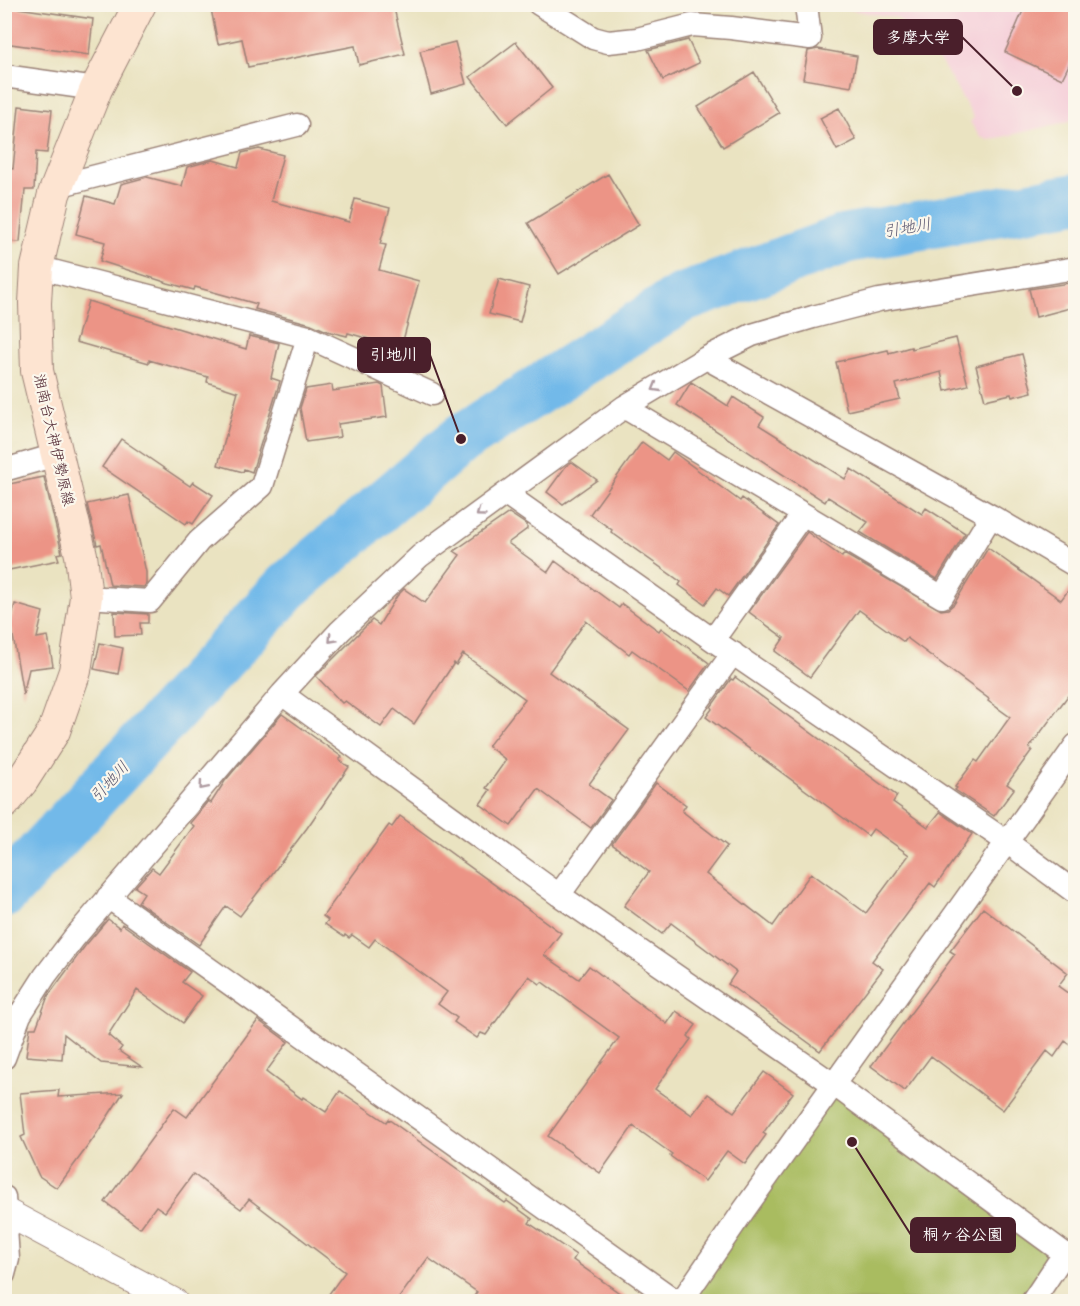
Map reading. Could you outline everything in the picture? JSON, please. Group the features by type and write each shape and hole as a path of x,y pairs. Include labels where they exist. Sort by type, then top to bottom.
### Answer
{"main road":[{"name":"湘南台大神伊勢原線","path":"10,788 54,731 75,671 86,597 81,555 37,371 35,303 37,267 57,186 96,89 140,4"}],"street":[{"path":"539,4 593,38 608,42 638,39 690,15 731,28 810,38 806,4"},
{"path":"4,76 96,89"},
{"path":"57,186 297,125"},
{"path":"37,267 308,337 432,394"},
{"path":"4,1058 20,1015 45,976 108,897 282,694 340,631 420,556 624,407 706,358 752,335 879,300 1076,268"},
{"path":"86,597 150,601 199,541 262,486 308,337"},
{"path":"706,358 991,516 1076,566"},
{"path":"624,407 942,597 991,516"},
{"path":"4,470 56,454"},
{"path":"506,494 713,640 1007,842 1076,893"},
{"path":"713,640 803,514"},
{"path":"560,895 733,653"},
{"path":"282,694 560,895 833,1084 1070,1258 1032,1302"},
{"path":"108,897 679,1302 1076,745"},
{"path":"4,1197 8,1259 4,1274"},
{"path":"5,1211 174,1302"}],"shaded area":[{"path":"821,5 1075,5 1075,118 1067,122 989,140 980,137 970,122 974,118 942,64 898,18"}],"green space":[{"path":"833,1084 1064,1254 1032,1301 681,1302"}],"building":[{"path":"210,4 393,4 405,54 359,65 355,46 248,67 242,39 218,44"},
{"path":"1026,4 1076,4 1076,50 1062,79 1005,52"},
{"path":"4,6 93,19 89,55 4,43"},
{"path":"688,40 699,63 663,80 648,50"},
{"path":"455,42 466,84 431,94 420,51"},
{"path":"516,42 552,88 507,124 470,77"},
{"path":"818,49 857,56 851,87 803,79 808,51"},
{"path":"754,72 779,113 723,147 698,107"},
{"path":"19,106 52,110 47,153 36,152 34,190 25,190 20,242 4,241 4,168 13,169"},
{"path":"839,108 856,140 837,150 820,118"},
{"path":"259,149 283,155 271,201 349,222 355,199 390,208 380,244 386,245 379,270 419,281 401,348 348,333 347,336 327,331 311,324 255,309 257,304 195,287 194,290 168,283 100,261 105,242 76,234 86,196 115,204 121,184 147,177 182,186 187,167 213,160 238,167 242,153"},
{"path":"608,174 639,225 559,274 528,223"},
{"path":"499,279 529,287 520,322 489,314"},
{"path":"1076,282 1076,304 1069,305 1070,308 1036,317 1029,289"},
{"path":"88,301 246,349 249,336 279,343 271,378 280,381 252,472 244,469 243,472 218,465 238,392 207,382 208,377 76,342"},
{"path":"956,338 968,385 945,391 941,372 896,384 900,399 847,411 836,362 888,350 889,353 911,347 912,349"},
{"path":"1022,354 1032,392 985,400 976,366"},
{"path":"691,382 728,406 733,397 764,417 759,425 845,479 851,469 922,514 926,508 965,533 937,579 860,532 868,522 828,497 825,502 677,405"},
{"path":"379,384 383,386 387,417 338,424 340,437 306,442 300,408 306,389 332,385 333,391"},
{"path":"121,439 190,486 193,482 213,495 193,524 188,521 186,524 102,467"},
{"path":"642,442 667,460 673,452 740,501 742,498 779,525 728,596 717,588 705,604 679,585 681,582 611,532 612,530 590,514"},
{"path":"572,462 597,480 563,504 547,492 566,466"},
{"path":"44,477 62,553 57,554 59,560 4,571 4,485"},
{"path":"129,495 146,572 144,587 110,585 101,544 97,545 87,504"},
{"path":"509,513 527,525 527,529 508,543 548,572 555,561 619,608 622,604 659,631 661,628 709,663 689,691 632,650 629,654 586,621 549,672 629,730 589,784 611,800 591,828 538,789 511,826 480,804 490,790 486,788 506,760 488,746 525,699 463,654 456,665 454,663 414,724 394,709 381,727 345,701 342,703 316,676 372,620 379,625 404,589 425,603 460,555 454,551"},
{"path":"807,532 842,557 844,554 941,610 948,609 954,604 988,548 1061,600 1076,580 1076,685 1029,748 1032,750 1007,784 1014,789 994,816 955,790 975,760 978,762 1010,717 988,701 989,699 907,638 904,642 859,610 810,677 775,651 784,638 749,612"},
{"path":"15,604 43,612 37,638 48,636 53,666 29,669 23,695 12,630 8,629"},
{"path":"114,612 148,614 148,623 140,623 141,635 115,636"},
{"path":"100,643 123,648 118,674 94,669"},
{"path":"735,677 897,796 893,802 928,827 940,812 972,834 935,887 930,883 872,961 883,969 820,1051 728,984 736,972 671,923 662,934 624,906 649,872 612,844 656,783 686,805 682,811 727,846 706,874 773,926 811,873 866,913 909,855 873,829 868,836 706,717 731,679"},
{"path":"282,714 342,757 339,760 349,767 307,828 240,916 226,906 199,945 138,902 144,893 135,887 152,868 159,873 194,826 190,823 208,801 211,803 225,781"},
{"path":"400,816 561,933 544,955 579,979 589,966 667,1024 676,1011 696,1025 688,1036 691,1039 655,1089 692,1115 708,1094 734,1112 764,1072 793,1093 763,1133 766,1135 745,1164 727,1151 705,1181 633,1126 600,1173 548,1136 619,1038 542,982 540,984 529,976 486,1035 481,1033 477,1038 454,1022 457,1018 438,1004 447,992 375,939 369,947 352,935 349,938 345,935 344,937 325,924 328,920 323,916 389,825 392,827"},
{"path":"983,908 1068,973 1058,986 1076,999 1076,1049 1065,1041 1054,1057 1047,1051 1003,1110 931,1056 905,1091 871,1066 955,954 950,951"},
{"path":"108,919 120,928 122,924 190,972 182,982 202,996 183,1023 137,990 108,1035 122,1047 119,1051 142,1067 101,1063 64,1034 62,1059 26,1056 30,1028 36,1028 48,996"},
{"path":"258,1020 288,1042 266,1072 302,1099 303,1097 326,1112 340,1091 386,1122 388,1119 505,1203 507,1201 532,1219 529,1223 576,1255 573,1260 632,1302 470,1302 477,1292 428,1258 396,1302 323,1302 345,1272 249,1199 241,1209 193,1174 165,1212 156,1206 140,1228 105,1202 174,1108 187,1117"},
{"path":"59,1090 58,1097 123,1093 57,1188 39,1176 21,1137 25,1135 20,1093"}],"waterway":[{"name":"引地川","path":"4,893 287,587 461,439 680,299 848,238 1076,198"}],"place":[{"name":"多摩大学","path":"1017,91"},
{"name":"引地川","path":"461,439"},
{"name":"桐ヶ谷公園","path":"852,1142"}]}
